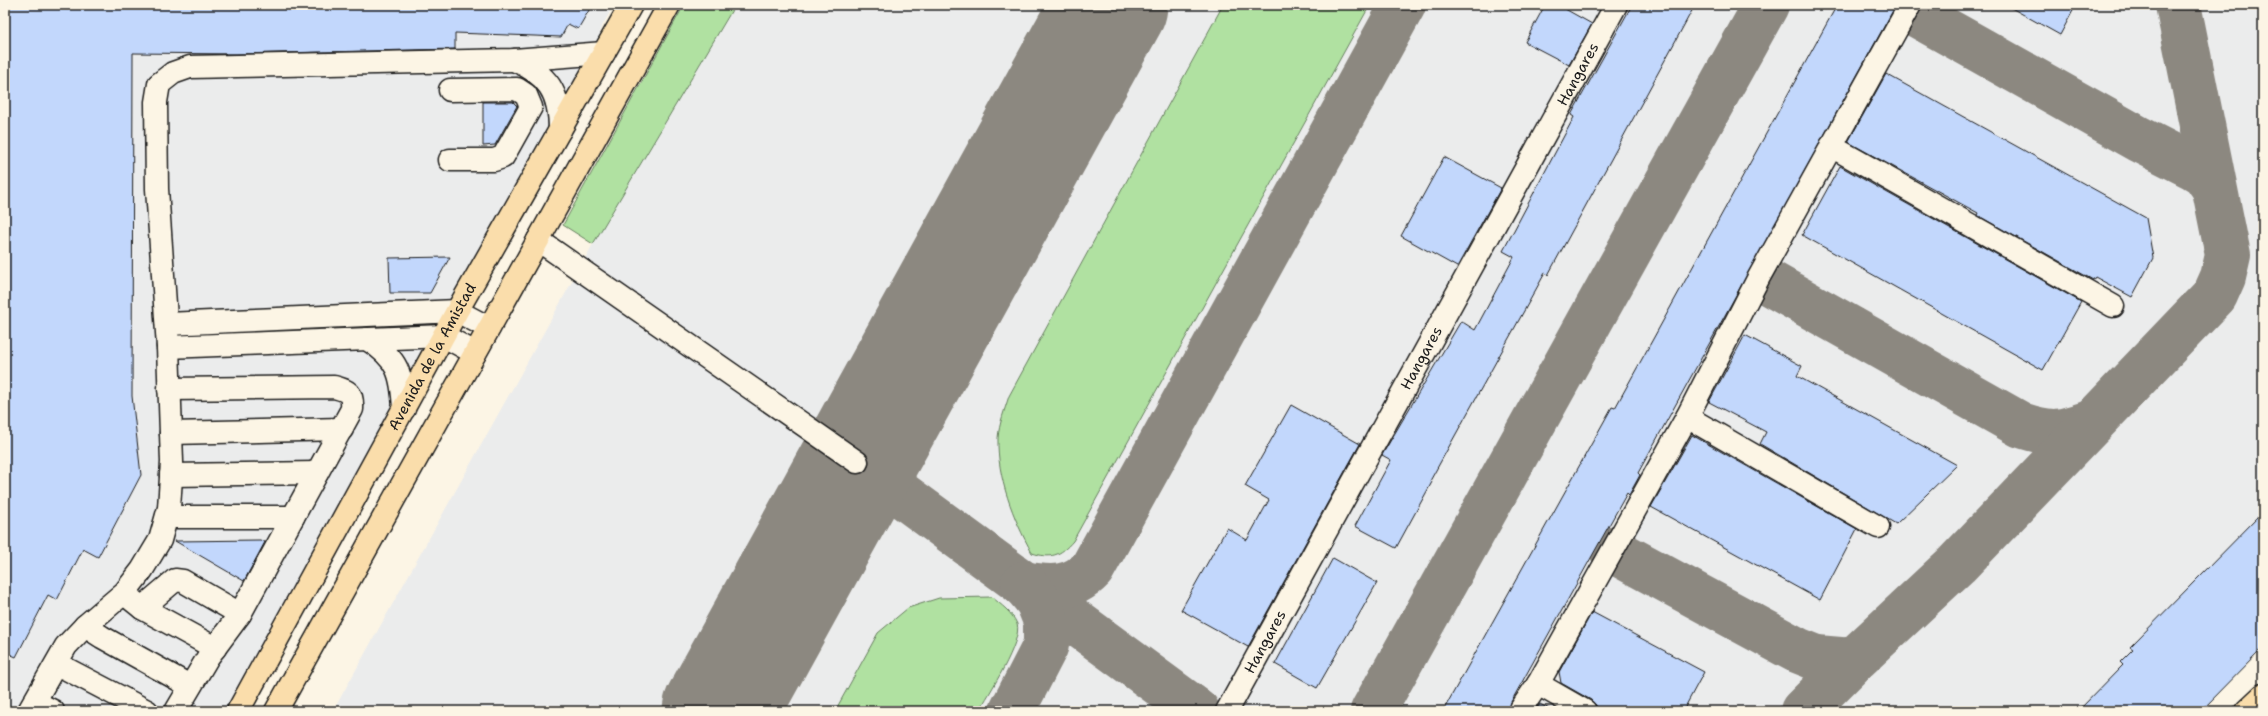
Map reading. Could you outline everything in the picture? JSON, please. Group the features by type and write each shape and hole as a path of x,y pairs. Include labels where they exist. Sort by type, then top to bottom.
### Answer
{"main road":[{"name":"Avenida de la Amistad","path":"238,711 457,311 631,5"},
{"path":"276,711 669,5"},
{"path":"2246,711 2263,695"}],"lane":[{"name":"Hangares","path":"1227,711 1616,5"},
{"path":"1521,709 1538,684 1687,417 1758,277 1910,5"},
{"path":"39,708 66,646 85,626 125,592 142,570 160,540 169,508 171,433 168,347 157,189 156,102 160,84 172,73 190,67 514,60 604,53"},
{"path":"514,60 531,67 545,79 555,94 560,112 560,130"},
{"path":"450,90 517,89 526,94 531,107 503,156 494,160 450,160"},
{"path":"1831,146 2113,306"},
{"path":"538,240 857,462"},
{"path":"167,324 457,311 489,328"},
{"path":"168,347 444,336 475,353"},
{"path":"367,339 383,349 401,375 404,409"},
{"path":"169,389 334,387 348,391 353,396 352,409 240,614 215,648 190,686 176,711"},
{"path":"1687,417 1878,527"},
{"path":"171,433 342,428"},
{"path":"171,475 317,473"},
{"path":"167,517 293,517"},
{"path":"142,608 175,580 183,581 240,614"},
{"path":"125,592 134,603 142,608 215,648"},
{"path":"85,626 102,638 190,686"},
{"path":"57,664 147,711"},
{"path":"1538,684 1585,711"}],"shaded area":[{"path":"5,5 614,5 600,30 604,53 238,711 5,711"},
{"path":"735,5 2263,5 2263,648 2201,711 333,711 593,244"}],"green space":[{"path":"684,5 735,5 593,244 563,225"},
{"path":"1223,5 1370,5 1073,541 1064,550 1055,555 1045,556 1032,553 1013,512 1003,483 1000,468 998,438 1002,417 1009,396"},
{"path":"992,597 1006,609 1015,620 1017,624 1017,632 1015,643 1004,668 979,711 835,711 878,633 908,608 939,598"}],"building":[{"path":"5,5 592,5 578,29 568,24 561,37 455,33 455,49 236,54 133,53 132,396 141,475 98,557 83,549 57,600 48,595 16,657 5,652"},
{"path":"1545,5 1558,5 1592,24 1569,65 1525,42"},
{"path":"1632,5 1695,5 1548,275 1545,273 1430,481 1432,482 1396,548 1355,526 1391,460 1382,455 1461,321 1475,330 1514,257 1503,251 1574,117 1571,115"},
{"path":"1837,5 1896,5 1638,473 1640,475 1629,495 1627,493 1511,702 1509,711 1443,711 1612,407 1615,408"},
{"path":"2006,5 2076,5 2060,35"},
{"path":"1886,74 2146,218 2153,258 2132,297 2095,277 2093,280 1977,215 1978,213 1848,142"},
{"path":"483,102 513,102 517,106 495,145 483,146"},
{"path":"1444,157 1501,188 1457,267 1401,236"},
{"path":"1840,166 2081,302 2043,370 1802,235"},
{"path":"450,257 430,293 390,293 389,258"},
{"path":"1745,335 1802,366 1797,376 1957,465 1896,524 1760,444 1766,432 1709,402"},
{"path":"1291,405 1360,444 1248,647 1181,610 1227,528 1247,540 1269,500 1245,486"},
{"path":"1692,435 1857,529 1820,600 1651,507"},
{"path":"2263,512 2263,648 2201,711 2078,711 2123,665 2120,662 2133,649 2130,647"},
{"path":"260,540 265,542 244,581 175,541"},
{"path":"1333,558 1377,583 1317,688 1275,664"},
{"path":"1592,612 1704,672 1683,711 1597,711 1596,705 1591,700 1561,683 1559,672"},
{"path":"1540,704 1553,711 1535,711"}],"taxiway":[{"path":"1023,584 1043,587 1060,586 1077,581 1092,569 1403,5"},
{"path":"1373,711 1766,5"},
{"path":"1803,711 1854,660 1957,564 2215,295 2223,277 2228,255 2178,5"},
{"path":"1907,9 2139,139 2194,167 2204,173 2213,186"},
{"path":"1759,277 2021,425 2042,431 2057,432 2073,429 2093,422"},
{"path":"857,462 1197,711"},
{"path":"1612,550 1797,650 1817,658 1852,661"},
{"path":"1012,711 1046,645 1046,621 1038,601 1024,584"}],"runway":[{"path":"720,711 1110,5"}]}
